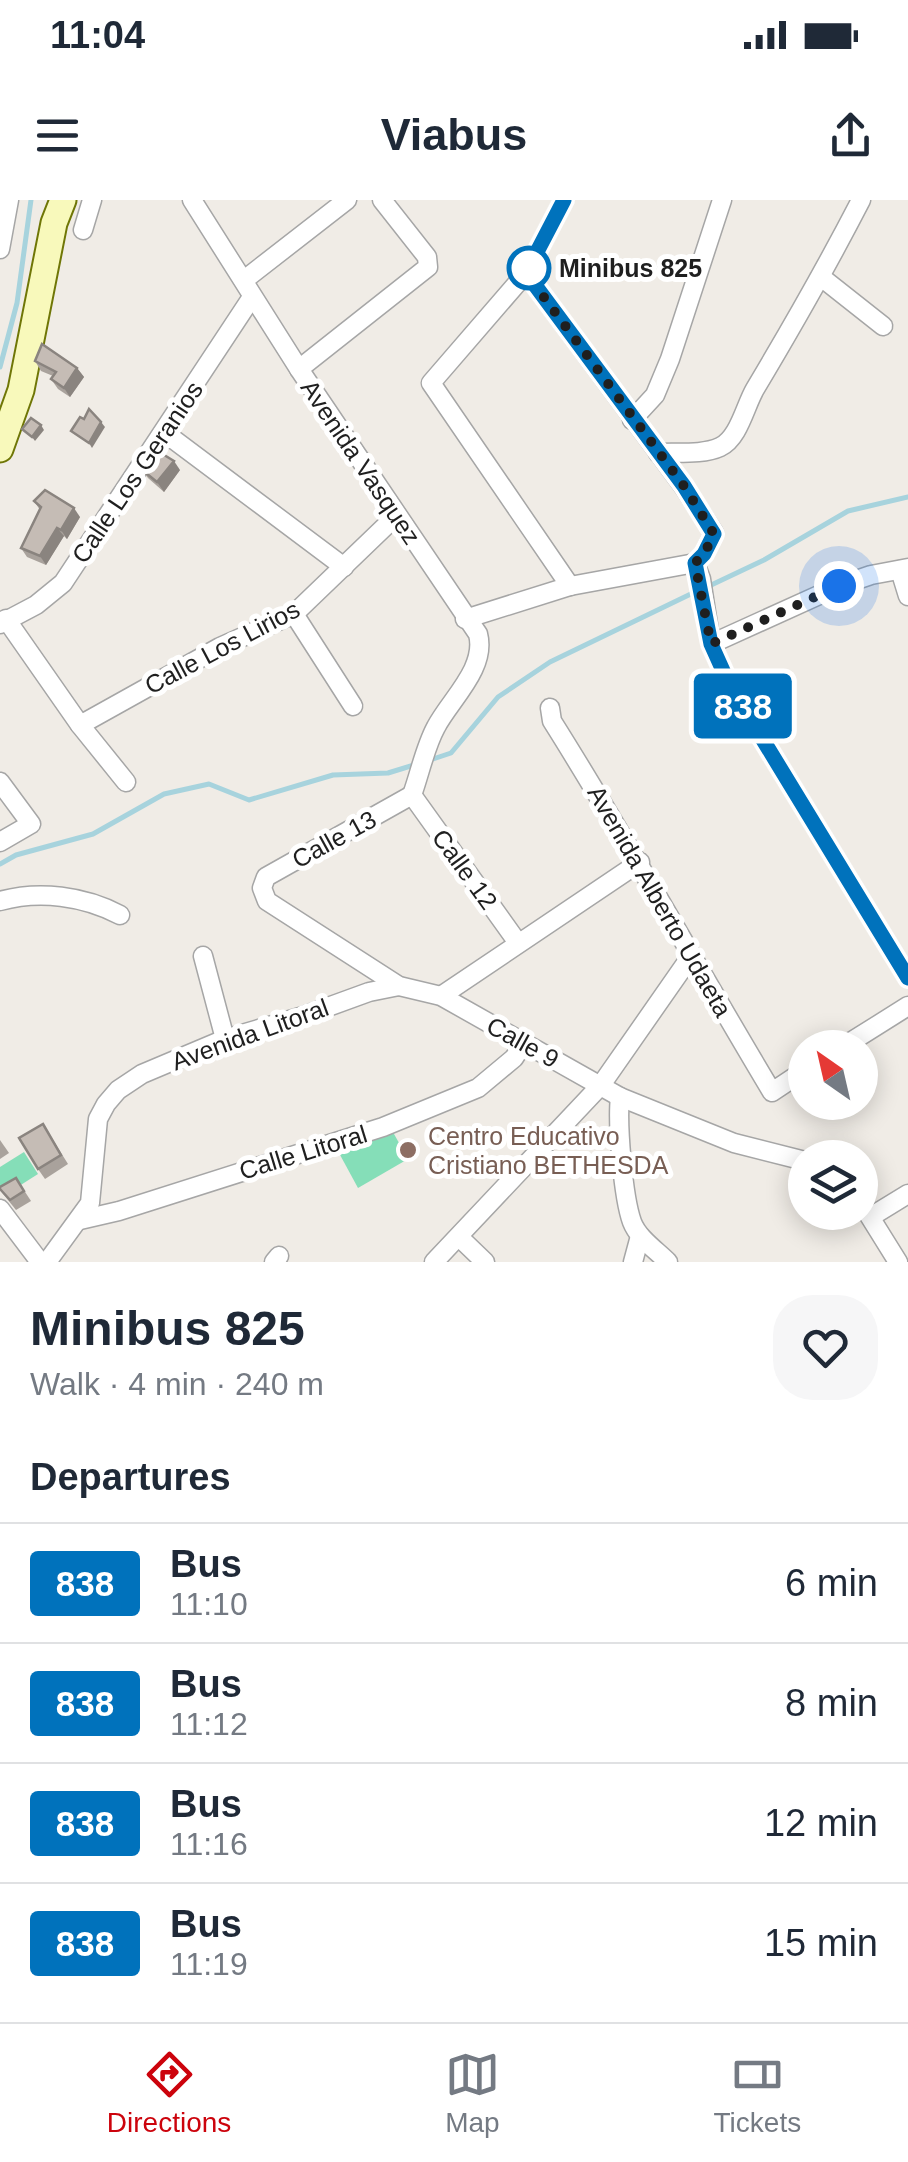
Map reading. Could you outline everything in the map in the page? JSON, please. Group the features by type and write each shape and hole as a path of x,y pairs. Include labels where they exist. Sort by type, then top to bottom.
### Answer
{"main road":[{"path":"0,449 21,390 54,224 63,200"}],"street":[{"path":"0,249 9,200"},
{"path":"83,230 92,200"},
{"name":"Avenida Vasquez","path":"192,200 480,641 478,656 454,703 437,725 412,795"},
{"name":"Calle Los Geranios","path":"3,622 36,606 63,584 165,434 248,289 347,200"},
{"path":"299,369 428,267 427,256 382,200"},
{"path":"632,420 655,394 670,359 722,200"},
{"path":"658,452 705,451 722,447 732,437 754,390 861,200"},
{"path":"558,205 526,273 431,383 570,586"},
{"path":"526,273 714,534 698,571 710,639 729,684 908,978"},
{"path":"821,276 883,326"},
{"path":"165,434 344,567"},
{"name":"Calle Los Lirios","path":"80,725 220,647 294,614 397,515"},
{"path":"710,639 871,574 904,569 908,596"},
{"path":"465,618 570,586 698,571"},
{"path":"294,614 353,706"},
{"path":"3,622 126,782"},
{"name":"Avenida Alberto Udaeta","path":"550,708 552,721 640,862 772,1092 788,1081"},
{"path":"0,782 31,824 0,842"},
{"name":"Calle 13","path":"262,888 266,877 412,795"},
{"name":"Calle 12","path":"412,795 518,943"},
{"path":"441,996 640,862"},
{"name":"Calle 9","path":"262,888 267,901 400,986 441,996 519,1051 734,1143 788,1157"},
{"path":"0,901 53,896 97,903 120,915"},
{"path":"203,956 225,1039"},
{"path":"434,1262 602,1086 691,956"},
{"name":"Avenida Litoral","path":"44,1262 90,1204 98,1120 118,1090 142,1074 225,1039 369,992 400,986"},
{"path":"870,1030 908,1006"},
{"name":"Calle Litoral","path":"80,1220 383,1127 478,1088 519,1051"},
{"path":"620,1097 618,1121 632,1221 640,1236 668,1262"},
{"path":"878,1205 908,1194"},
{"path":"0,1210 44,1262"},
{"path":"878,1229 898,1262"},
{"path":"633,1262 640,1236"},
{"path":"459,1237 486,1262"}],"green space":[{"path":"389,1125 408,1159 358,1188 339,1153"},
{"path":"24,1152 38,1174 5,1195 0,1188 0,1167"}],"building":[{"path":"42,344 77,368 64,388 51,379 56,372 35,361"},
{"path":"89,409 101,422 89,443 71,431"},
{"path":"31,418 41,425 32,437 22,429"},
{"path":"156,450 174,461 157,482 141,469"},
{"path":"45,490 74,508 40,556 21,548 41,507 34,501"},
{"path":"43,1124 61,1155 38,1169 19,1138"},
{"path":"16,1178 24,1191 10,1200 0,1187"}],"waterway":[{"path":"0,367 17,303 31,200"},
{"path":"707,587 764,560 848,511 908,497"},
{"path":"427,761 451,753 498,697 550,662 697,591"},
{"path":"0,864 16,855 93,834 164,794 209,784 249,800 333,775 388,773 417,764"}],"bus line":[{"name":"838","path":"564,200 526,273 684,486 714,534 695,563 711,644 729,684 908,978"}],"place":[{"name":"Minibus 825","path":"529,268"},
{"name":"Centro Educativo Cristiano BETHESDA","path":"408,1150"}],"route":[{"path":"529,268 526,273 684,486 714,534 695,563 711,644 839,586"}]}
